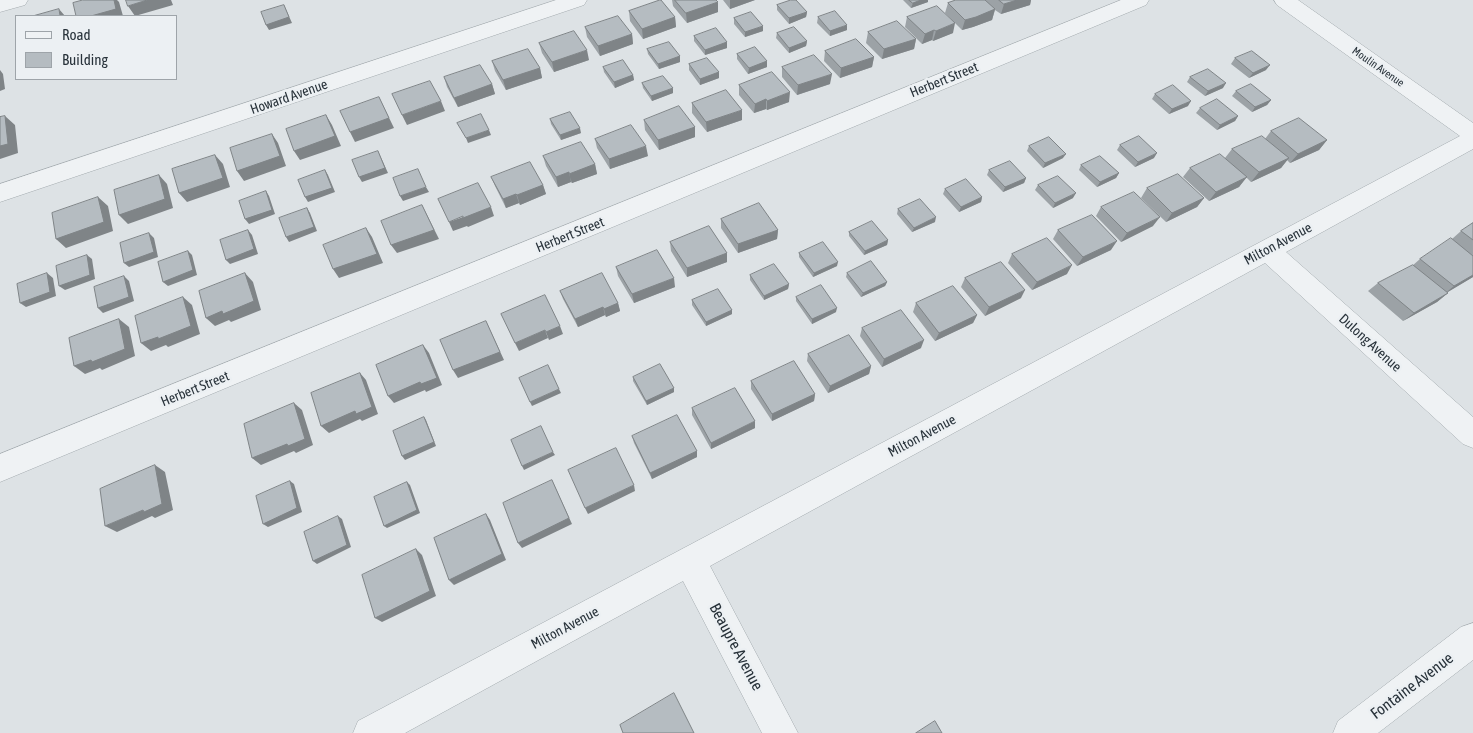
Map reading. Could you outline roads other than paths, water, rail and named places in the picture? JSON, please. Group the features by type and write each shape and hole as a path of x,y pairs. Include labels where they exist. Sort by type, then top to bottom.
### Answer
{"street":[{"path":"0,5 18,0"},
{"name":"Howard Avenue","path":"0,193 577,0"},
{"name":"Herbert Street","path":"0,468 1139,0"},
{"name":"Moulin Avenue","path":"1284,0 1473,134"},
{"name":"Milton Avenue","path":"370,733 1473,139"},
{"name":"Dulong Avenue","path":"1267,250 1473,435"},
{"name":"Beaupre Avenue","path":"690,561 781,733"},
{"name":"Fontaine Avenue","path":"1350,733 1473,639"}]}
